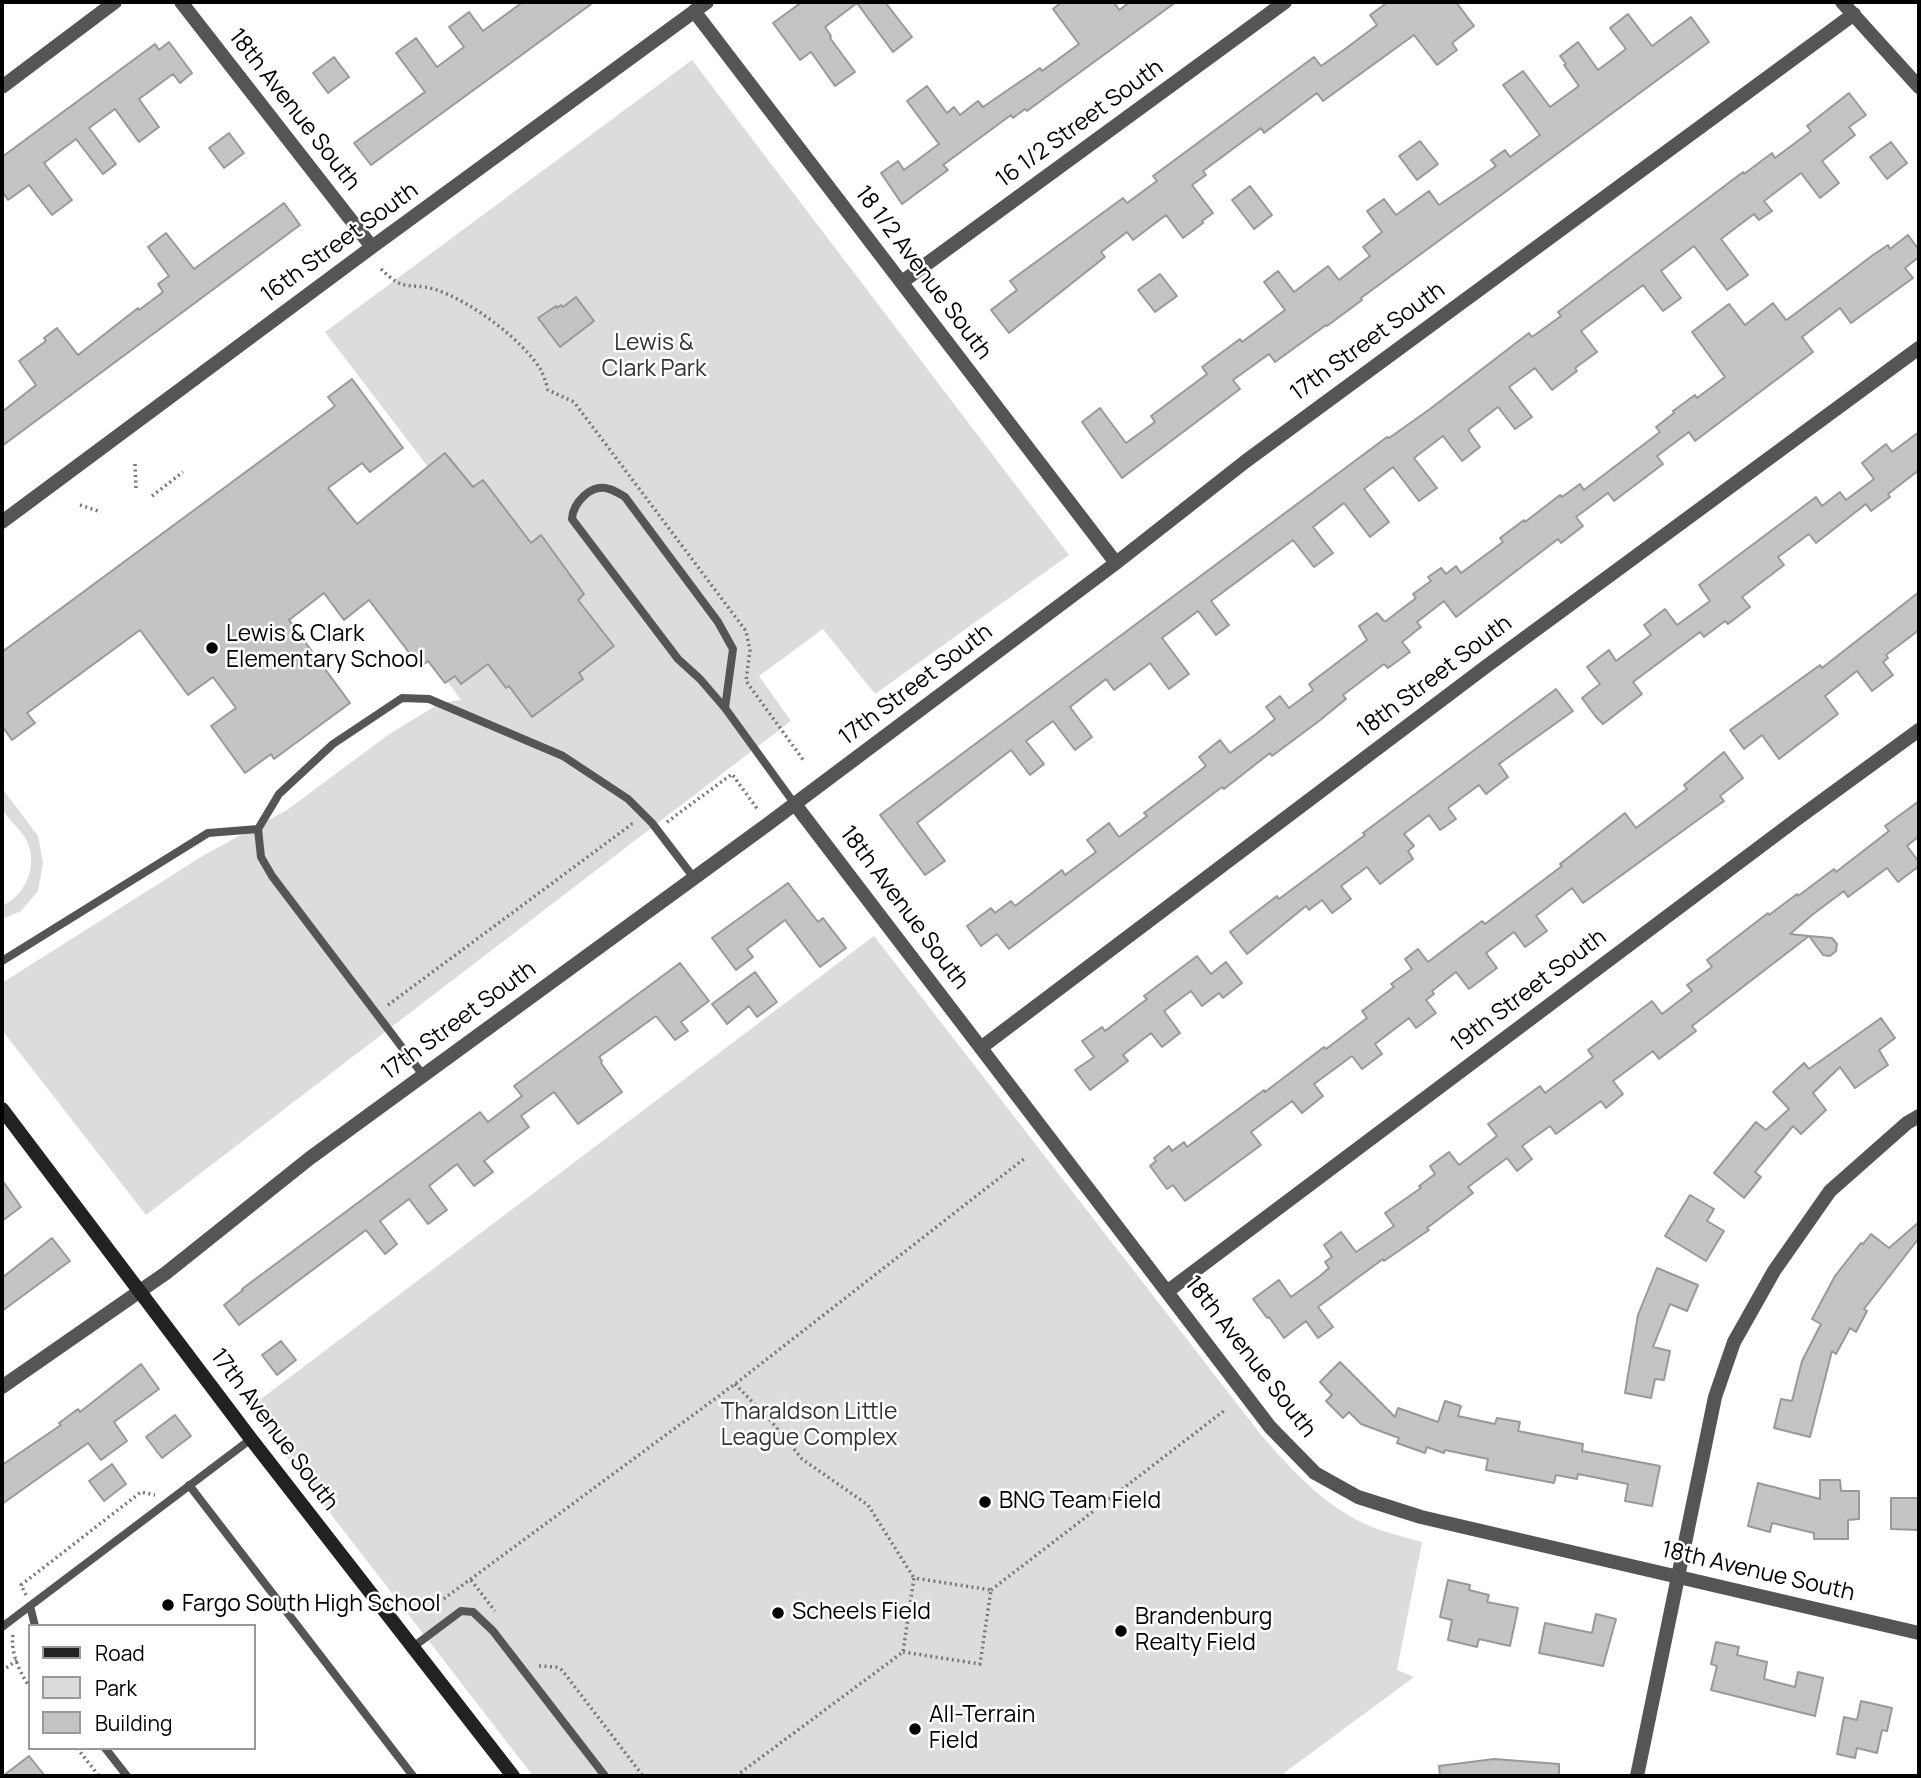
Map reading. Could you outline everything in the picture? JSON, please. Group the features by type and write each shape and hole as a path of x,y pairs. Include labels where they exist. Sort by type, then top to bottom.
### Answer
{"street":[{"path":"2,87 115,2"},
{"name":"18th Avenue South","path":"181,2 372,247"},
{"name":"16th Street South","path":"2,522 707,2"},
{"name":"16 1/2 Street South","path":"902,282 1285,2"},
{"path":"1842,2 1919,87"},
{"name":"18 1/2 Avenue South","path":"694,11 1116,563"},
{"name":"17th Street South","path":"2,1387 139,1292 310,1158 694,878 1116,563 1246,461 1854,14"},
{"name":"18th Street South","path":"982,1047 1488,665 1919,348"},
{"name":"19th Street South","path":"1168,1291 1919,730"},
{"name":"18th Avenue South","path":"794,803 1270,1427 1315,1473 1358,1497 1421,1517 1919,1633"},
{"name":"17th Avenue South","path":"2,1110 251,1439 513,1776"},
{"path":"1637,1776 1715,1397 1734,1342 1774,1271 1830,1191 1907,1123 1919,1116"}],"lane":[{"path":"724,708 733,649 718,622 625,497 606,487 595,489 583,496 573,508 572,519 678,659 700,679 724,708 794,803"},
{"path":"423,1075 272,876 261,857 258,829 279,794 333,744 402,698 429,699 564,756 628,799 652,823 694,878"},
{"path":"2,961 208,833 258,829"},
{"path":"2,1627 251,1439"},
{"path":"189,1485 413,1776"},
{"path":"30,1606 34,1624"},
{"path":"413,1647 461,1611 473,1612 493,1631 606,1776"},
{"path":"107,1750 127,1776"}],"path":[{"path":"135,464 136,488"},
{"path":"152,496 183,472"},
{"path":"80,505 101,512"},
{"path":"378,1013 632,824 666,822 732,774 759,811"},
{"path":"426,1612 734,1384 1025,1158"},
{"path":"734,1384 771,1420 802,1459 867,1505 914,1578 903,1652 736,1776"},
{"path":"903,1652 980,1664 991,1590 1225,1410"},
{"path":"914,1578 991,1590"},
{"path":"471,1580 496,1612"},
{"path":"2,1671 17,1660"},
{"path":"537,1666 562,1670 643,1776"},
{"path":"80,1750 99,1776"}],"green space":[{"name":"Lewis & Clark Park","path":"692,60 1069,555 875,694 823,629 759,676 791,721 146,1215 2,1030 2,983 204,855 287,810 388,735 440,703 461,700 448,682 455,676 462,684 478,671 485,659 532,717 583,679 576,668 591,663 614,647 578,600 584,594 541,536 531,543 483,480 469,490 463,476 445,453 428,467 325,332"},
{"path":"2,788 38,836 43,863 38,891 21,911 2,919 2,906 18,895 28,879 31,860 27,841 3,810"},
{"name":"Tharaldson Little League Complex","path":"874,936 1262,1436 1298,1475 1339,1509 1376,1528 1422,1542 1397,1670 1414,1677 1280,1776 533,1776 249,1408"}],"building":[{"path":"523,2 594,2 371,165 354,143 425,92 396,53 416,38 437,67 464,47 449,27 469,12 483,31"},
{"path":"802,2 885,2 912,37 893,52 857,3 825,27 855,72 835,86 811,52 800,60 773,23"},
{"path":"1062,2 1114,2 1119,10 1130,2 1176,2 1027,111 1025,109 1013,118 1011,115 943,165 948,170 902,204 881,173 898,161 904,170 939,144 907,101 927,86 947,113 954,107 960,115 978,101 983,107 1040,68 1042,71 1079,44 1053,9"},
{"path":"1388,2 1456,2 1474,26 1452,43 1457,50 1437,65 1414,35 1323,101 1317,93 1264,133 1261,128 1203,171 1206,175 1192,185 1213,213 1202,221 1203,223 1183,238 1166,215 1133,240 1127,232 1101,252 1105,257 1009,333 991,310 1017,290 1010,281 1123,198 1127,203 1157,181 1153,176 1314,57 1321,66 1345,49 1377,25 1370,15"},
{"path":"1628,14 1652,46 1691,17 1709,42 1361,298 1362,300 1327,326 1275,362 1269,354 1233,380 1240,389 1122,478 1082,422 1100,408 1126,443 1155,422 1151,416 1207,374 1202,367 1285,310 1264,282 1278,271 1294,292 1328,266 1339,280 1370,256 1363,247 1382,232 1367,211 1384,199 1396,215 1429,191 1439,205 1496,166 1491,160 1505,150 1510,157 1540,135 1503,85 1523,71 1550,107 1579,86 1560,56 1578,42 1598,70 1626,49 1610,28"},
{"path":"169,42 192,73 180,83 173,74 139,99 159,127 139,142 115,109 89,128 116,164 103,174 76,139 44,163 72,200 52,215 29,185 8,200 2,191 2,157 155,44 159,50"},
{"path":"334,57 349,77 328,93 313,73"},
{"path":"1849,93 1866,115 1849,127 1855,135 1822,161 1839,183 1820,198 1801,173 1764,201 1772,211 1759,220 1754,214 1721,239 1748,275 1727,290 1694,246 1661,271 1681,298 1663,311 1643,285 1581,331 1597,352 1575,368 1577,371 1552,390 1535,368 1509,387 1532,417 1515,429 1498,407 1468,430 1480,447 1462,461 1443,436 1414,458 1437,488 1419,501 1393,467 1364,489 1389,522 1370,537 1344,503 1313,527 1333,553 1314,567 1293,540 1211,601 1229,625 1216,635 1198,611 1162,638 1189,674 1169,689 1150,663 1114,690 1106,679 1070,707 1092,737 1075,750 1053,721 1026,741 1044,764 1030,775 1011,750 917,823 945,861 925,875 880,815 1387,437 1430,409 1529,333 1532,337 1561,316 1558,312 1743,172 1744,174 1772,153 1775,158 1811,131 1807,126"},
{"path":"229,133 244,153 224,168 209,148"},
{"path":"1420,141 1438,164 1417,180 1399,156"},
{"path":"1891,142 1907,163 1887,179 1870,157"},
{"path":"1250,186 1272,215 1254,229 1232,200"},
{"path":"284,203 300,225 2,446 2,412 36,385 19,361 46,341 44,338 57,328 78,355 163,292 158,284 169,276 148,247 166,233 194,269"},
{"path":"1908,235 1919,250 1919,257 1905,268 1913,278 1851,323 1840,308 1802,337 1813,352 1695,441 1689,432 1657,456 1663,464 1614,501 1608,493 1576,517 1583,526 1561,543 1558,539 1456,617 1444,601 1417,622 1421,627 1402,642 1410,652 1388,668 1384,664 1343,695 1346,699 1319,721 1272,756 1270,753 1224,789 1222,787 1009,949 997,934 981,946 967,926 991,908 995,913 1011,901 1015,906 1062,870 1065,875 1096,852 1087,840 1109,823 1119,837 1147,816 1144,813 1206,766 1199,757 1220,740 1230,753 1256,734 1275,719 1266,707 1280,696 1289,708 1313,690 1309,684 1367,640 1359,626 1377,613 1386,621 1416,598 1413,594 1431,581 1428,577 1441,568 1446,574 1456,566 1461,573 1503,542 1500,538 1560,495 1562,497 1580,484 1584,490 1660,432 1656,427 1674,413 1673,411 1695,395 1697,398 1725,377 1692,332 1729,304 1745,325 1773,303 1786,320 1873,255 1888,245 1890,249"},
{"path":"1160,274 1177,296 1155,312 1138,290"},
{"path":"576,297 594,321 560,347 538,318 556,306 563,307"},
{"path":"352,379 403,448 370,472 362,463 328,488 357,524 445,453 473,487 483,480 531,543 541,535 584,594 578,600 614,646 579,673 583,679 532,717 509,686 506,688 488,664 461,684 455,676 445,683 428,661 420,667 369,600 344,620 324,593 289,620 350,703 274,759 271,754 245,773 211,726 236,708 213,677 188,695 140,630 27,713 35,723 12,740 2,726 2,652 335,406 328,397"},
{"path":"1919,432 1919,470 1888,494 1890,497 1871,511 1866,504 1816,543 1809,534 1778,557 1784,565 1742,597 1750,607 1728,624 1725,621 1704,637 1700,632 1633,682 1642,694 1603,724 1596,717 1582,698 1600,684 1587,667 1609,650 1616,661 1651,635 1644,625 1665,609 1677,625 1710,601 1699,585 1816,497 1822,506 1840,492 1846,500 1874,479 1862,463 1886,444 1892,452"},
{"path":"1919,592 1919,630 1886,655 1888,658 1883,662 1893,675 1872,691 1857,671 1825,696 1838,714 1779,759 1762,735 1744,749 1730,730 1820,665 1822,668"},
{"path":"1556,689 1573,711 1499,764 1508,777 1486,794 1479,785 1448,808 1456,819 1440,830 1429,815 1404,834 1414,846 1408,851 1413,859 1380,884 1367,867 1341,886 1351,899 1332,913 1322,900 1309,910 1306,906 1247,954 1230,932 1365,835 1363,833"},
{"path":"1724,752 1743,778 1720,796 1724,801 1583,903 1572,888 1536,916 1547,931 1525,947 1514,932 1486,953 1497,968 1469,989 1456,972 1432,991 1434,994 1426,1000 1436,1013 1416,1028 1409,1018 1375,1044 1382,1054 1362,1069 1352,1056 1314,1084 1323,1096 1302,1113 1292,1101 1251,1132 1261,1145 1185,1201 1173,1185 1167,1189 1150,1166 1156,1161 1154,1158 1169,1146 1172,1151 1184,1142 1187,1147 1367,1018 1362,1011 1394,987 1391,984 1412,969 1405,959 1418,949 1428,962 1482,921 1485,924 1562,866 1560,864 1625,813 1636,828 1687,789 1684,785"},
{"path":"1919,801 1919,836 1907,846 1919,866 1898,882 1887,868 1848,897 1844,891 1812,915 1790,934 1809,936 1692,1026 1696,1031 1659,1059 1653,1051 1613,1081 1623,1094 1606,1108 1601,1101 1556,1134 1550,1126 1522,1146 1532,1159 1517,1171 1507,1158 1468,1187 1473,1193 1427,1228 1429,1230 1384,1261 1383,1259 1318,1307 1333,1327 1318,1338 1306,1321 1284,1338 1269,1317 1267,1318 1253,1299 1279,1280 1291,1297 1320,1276 1329,1268 1325,1262 1332,1257 1324,1245 1341,1232 1356,1252 1394,1226 1385,1213 1421,1188 1419,1186 1435,1174 1430,1166 1449,1152 1459,1165 1497,1136 1488,1124 1540,1086 1545,1093 1593,1057 1588,1050 1652,1001 1662,1014 1692,991 1687,985 1712,967 1707,960 1768,913 1769,915 1797,894 1798,896 1834,869 1836,872 1889,831 1885,826"},
{"path":"788,883 818,922 823,918 846,948 820,967 785,920 747,949 753,957 736,970 712,938"},
{"path":"1809,936 1832,938 1837,944 1836,951 1830,956 1823,955"},
{"path":"1197,956 1211,974 1226,962 1242,983 1223,998 1219,993 1202,1006 1191,991 1164,1011 1180,1033 1162,1047 1151,1033 1123,1055 1128,1061 1090,1090 1075,1070 1094,1057 1082,1041 1102,1027 1105,1031 1147,999 1144,996"},
{"path":"680,963 709,1001 681,1022 688,1031 675,1040 656,1016 599,1057 622,1092 578,1124 554,1092 521,1116 529,1127 484,1161 493,1172 474,1186 457,1164 429,1186 447,1210 428,1224 409,1199 380,1221 397,1244 385,1254 366,1230 239,1325 224,1305 242,1289 480,1112 488,1122 522,1096 514,1086"},
{"path":"755,972 777,1002 757,1017 749,1006 727,1024 712,1004"},
{"path":"1881,1018 1895,1038 1879,1050 1888,1065 1855,1088 1840,1067 1813,1093 1826,1110 1801,1134 1793,1126 1755,1172 1761,1177 1744,1198 1714,1173 1756,1122 1766,1130 1789,1109 1773,1092 1804,1063 1809,1069"},
{"path":"2,1180 21,1207 2,1221"},
{"path":"1690,1195 1714,1209 1707,1221 1724,1231 1706,1261 1665,1236"},
{"path":"1919,1222 1919,1238 1864,1309 1867,1311 1856,1332 1850,1328 1836,1354 1832,1351 1810,1437 1774,1428 1781,1399 1792,1401 1802,1361 1821,1324 1812,1319 1835,1276 1871,1234 1889,1248"},
{"path":"52,1238 70,1261 2,1311 2,1278"},
{"path":"1657,1268 1698,1285 1687,1311 1670,1304 1653,1347 1670,1351 1664,1380 1655,1379 1651,1398 1625,1393 1638,1315"},
{"path":"281,1341 296,1360 277,1375 262,1355"},
{"path":"1340,1362 1395,1417 1398,1408 1438,1422 1445,1401 1461,1406 1458,1416 1495,1424 1497,1418 1520,1422 1518,1431 1583,1444 1582,1451 1660,1466 1652,1506 1625,1501 1628,1484 1578,1474 1577,1479 1556,1475 1554,1483 1486,1470 1488,1459 1445,1450 1444,1453 1427,1447 1425,1453 1397,1443 1399,1438 1361,1424 1349,1412 1343,1418 1326,1401 1332,1395 1320,1382"},
{"path":"141,1364 159,1389 114,1422 127,1441 101,1460 88,1443 2,1504 2,1465 61,1425 59,1423 78,1409 80,1412"},
{"path":"175,1415 191,1436 162,1458 146,1437"},
{"path":"112,1464 126,1484 104,1501 89,1481"},
{"path":"1820,1480 1840,1480 1841,1491 1859,1491 1859,1519 1848,1520 1848,1539 1814,1539 1814,1533 1772,1523 1770,1532 1748,1526 1758,1483 1820,1499"},
{"path":"1891,1498 1919,1498 1919,1530 1891,1529"},
{"path":"1448,1580 1470,1585 1469,1590 1489,1595 1487,1602 1518,1608 1510,1646 1479,1639 1477,1647 1448,1640 1452,1620 1440,1617"},
{"path":"1596,1614 1616,1619 1603,1666 1539,1653 1545,1623 1592,1633"},
{"path":"1716,1642 1739,1647 1737,1655 1767,1662 1764,1679 1795,1687 1798,1672 1823,1678 1815,1716 1711,1690 1717,1666 1711,1664"},
{"path":"1861,1701 1892,1708 1887,1731 1882,1730 1877,1753 1857,1748 1855,1758 1837,1754 1844,1717 1857,1720"},
{"path":"29,1756 45,1776 3,1776"},
{"path":"1494,1759 1559,1764 1559,1776 1440,1776 1439,1766"}],"place":[{"name":"Lewis & Clark Elementary School","path":"212,648"},
{"name":"BNG Team Field","path":"985,1502"},
{"name":"Fargo South High School","path":"168,1605"},
{"name":"Scheels Field","path":"778,1613"},
{"name":"Brandenburg Realty Field","path":"1121,1631"},
{"name":"All-Terrain Field","path":"915,1729"}]}
